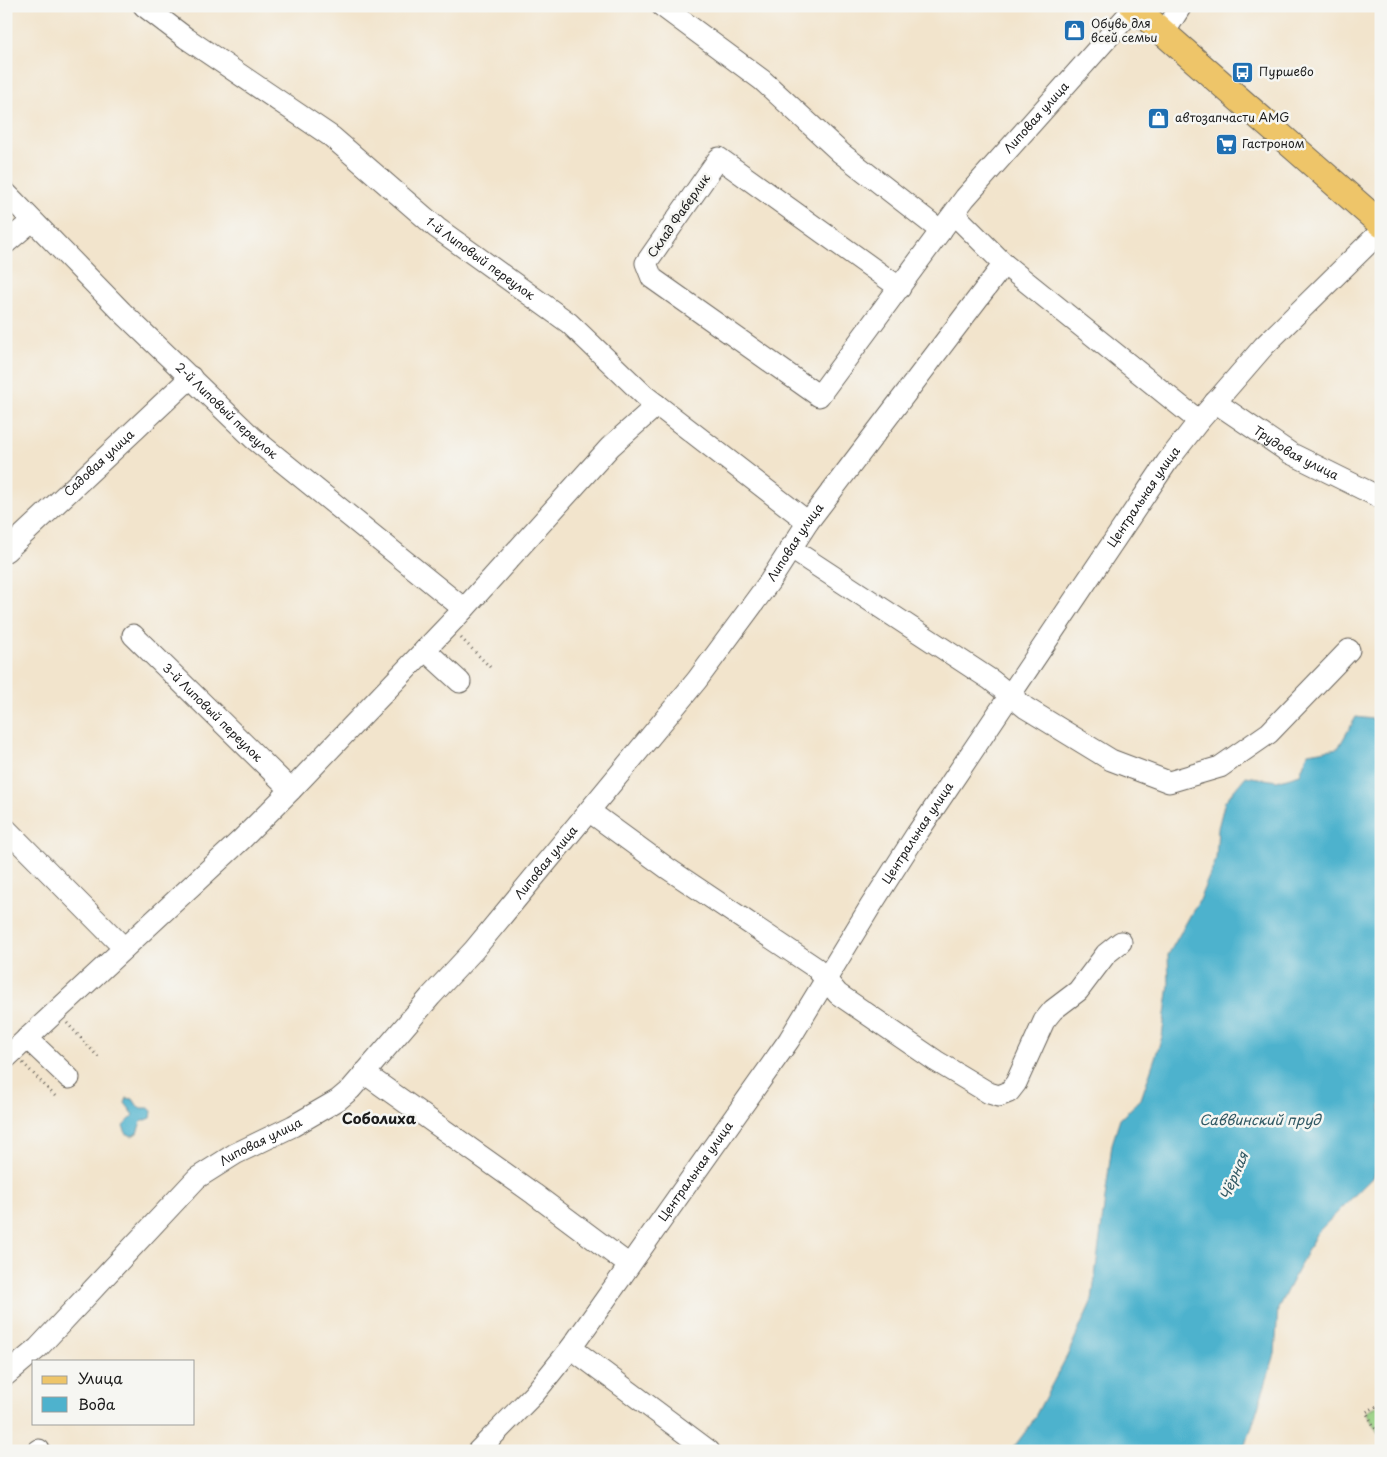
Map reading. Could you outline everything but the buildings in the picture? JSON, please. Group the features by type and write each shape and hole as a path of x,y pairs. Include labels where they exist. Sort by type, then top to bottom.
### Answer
{"main road":[{"path":"1135,7 1381,224"}],"street":[{"name":"1-й Липовый переулок","path":"144,6 194,44 332,137 437,228 569,323 657,405 808,522"},
{"path":"662,6 762,80 841,153 942,231"},
{"path":"1164,33 1181,6"},
{"name":"Липовая улица","path":"900,288 965,198 1135,7"},
{"name":"Склад Фаберлик","path":"719,158 900,288 819,396 652,278 646,263 719,158"},
{"name":"2-й Липовый переулок","path":"6,192 122,312 253,438 464,608"},
{"path":"954,214 1004,264 1199,421"},
{"path":"6,243 32,221"},
{"name":"Центральная улица","path":"478,1451 534,1394 571,1348 789,1040 870,907 1139,500 1199,421 1264,346 1376,236 1381,234"},
{"name":"Липовая улица","path":"6,1375 38,1348 197,1178 214,1165 293,1126 338,1100 352,1089 431,996 474,950 697,680 808,522 1004,264"},
{"name":"Садовая улица","path":"6,551 191,377"},
{"name":"Трудовая улица","path":"1215,402 1290,453 1381,498"},
{"path":"69,1078 15,1050 291,790 464,608 610,446 657,405"},
{"path":"790,548 992,680 1026,708 1111,760 1169,782 1220,767 1269,733 1349,650"},
{"name":"3-й Липовый переулок","path":"133,635 291,790"},
{"path":"425,650 460,682"},
{"path":"589,811 667,868 816,968 838,994 936,1061 989,1093 999,1096 1009,1092 1016,1083 1044,1021 1053,1010 1078,991 1106,954 1121,942"},
{"path":"6,829 124,948"},
{"path":"364,1073 534,1194 629,1265"},
{"path":"571,1348 709,1451"}],"path":[{"path":"448,625 490,668"},
{"path":"57,1011 100,1059"},
{"path":"15,1050 55,1096"},
{"path":"1381,1404 1366,1412 1381,1437"}],"green space":[{"path":"1381,1404 1381,1438 1366,1412"}],"water":[{"name":"Саввинский пруд","path":"1356,717 1381,720 1381,1142 1374,1176 1316,1234 1278,1308 1275,1354 1244,1451 1011,1451 1031,1424 1067,1356 1092,1300 1112,1144 1120,1119 1141,1099 1162,1037 1169,985 1168,955 1199,900 1216,860 1218,828 1225,801 1246,776 1277,781 1300,774 1308,753 1338,748"},
{"path":"127,1098 133,1099 139,1108 149,1108 152,1111 151,1118 141,1122 137,1133 132,1136 126,1133 123,1126 134,1115 125,1103"}],"place":[{"name":"Обувь для всей семьи","path":"1075,31"},
{"name":"Пуршево","path":"1243,72"},
{"name":"автозапчасти AMG","path":"1159,118"},
{"name":"Гастроном","path":"1226,144"}],"district":[{"name":"Соболиха","path":"379,1119"}],"water label":[{"name":"Чёрная","path":"1234,1176"}]}
